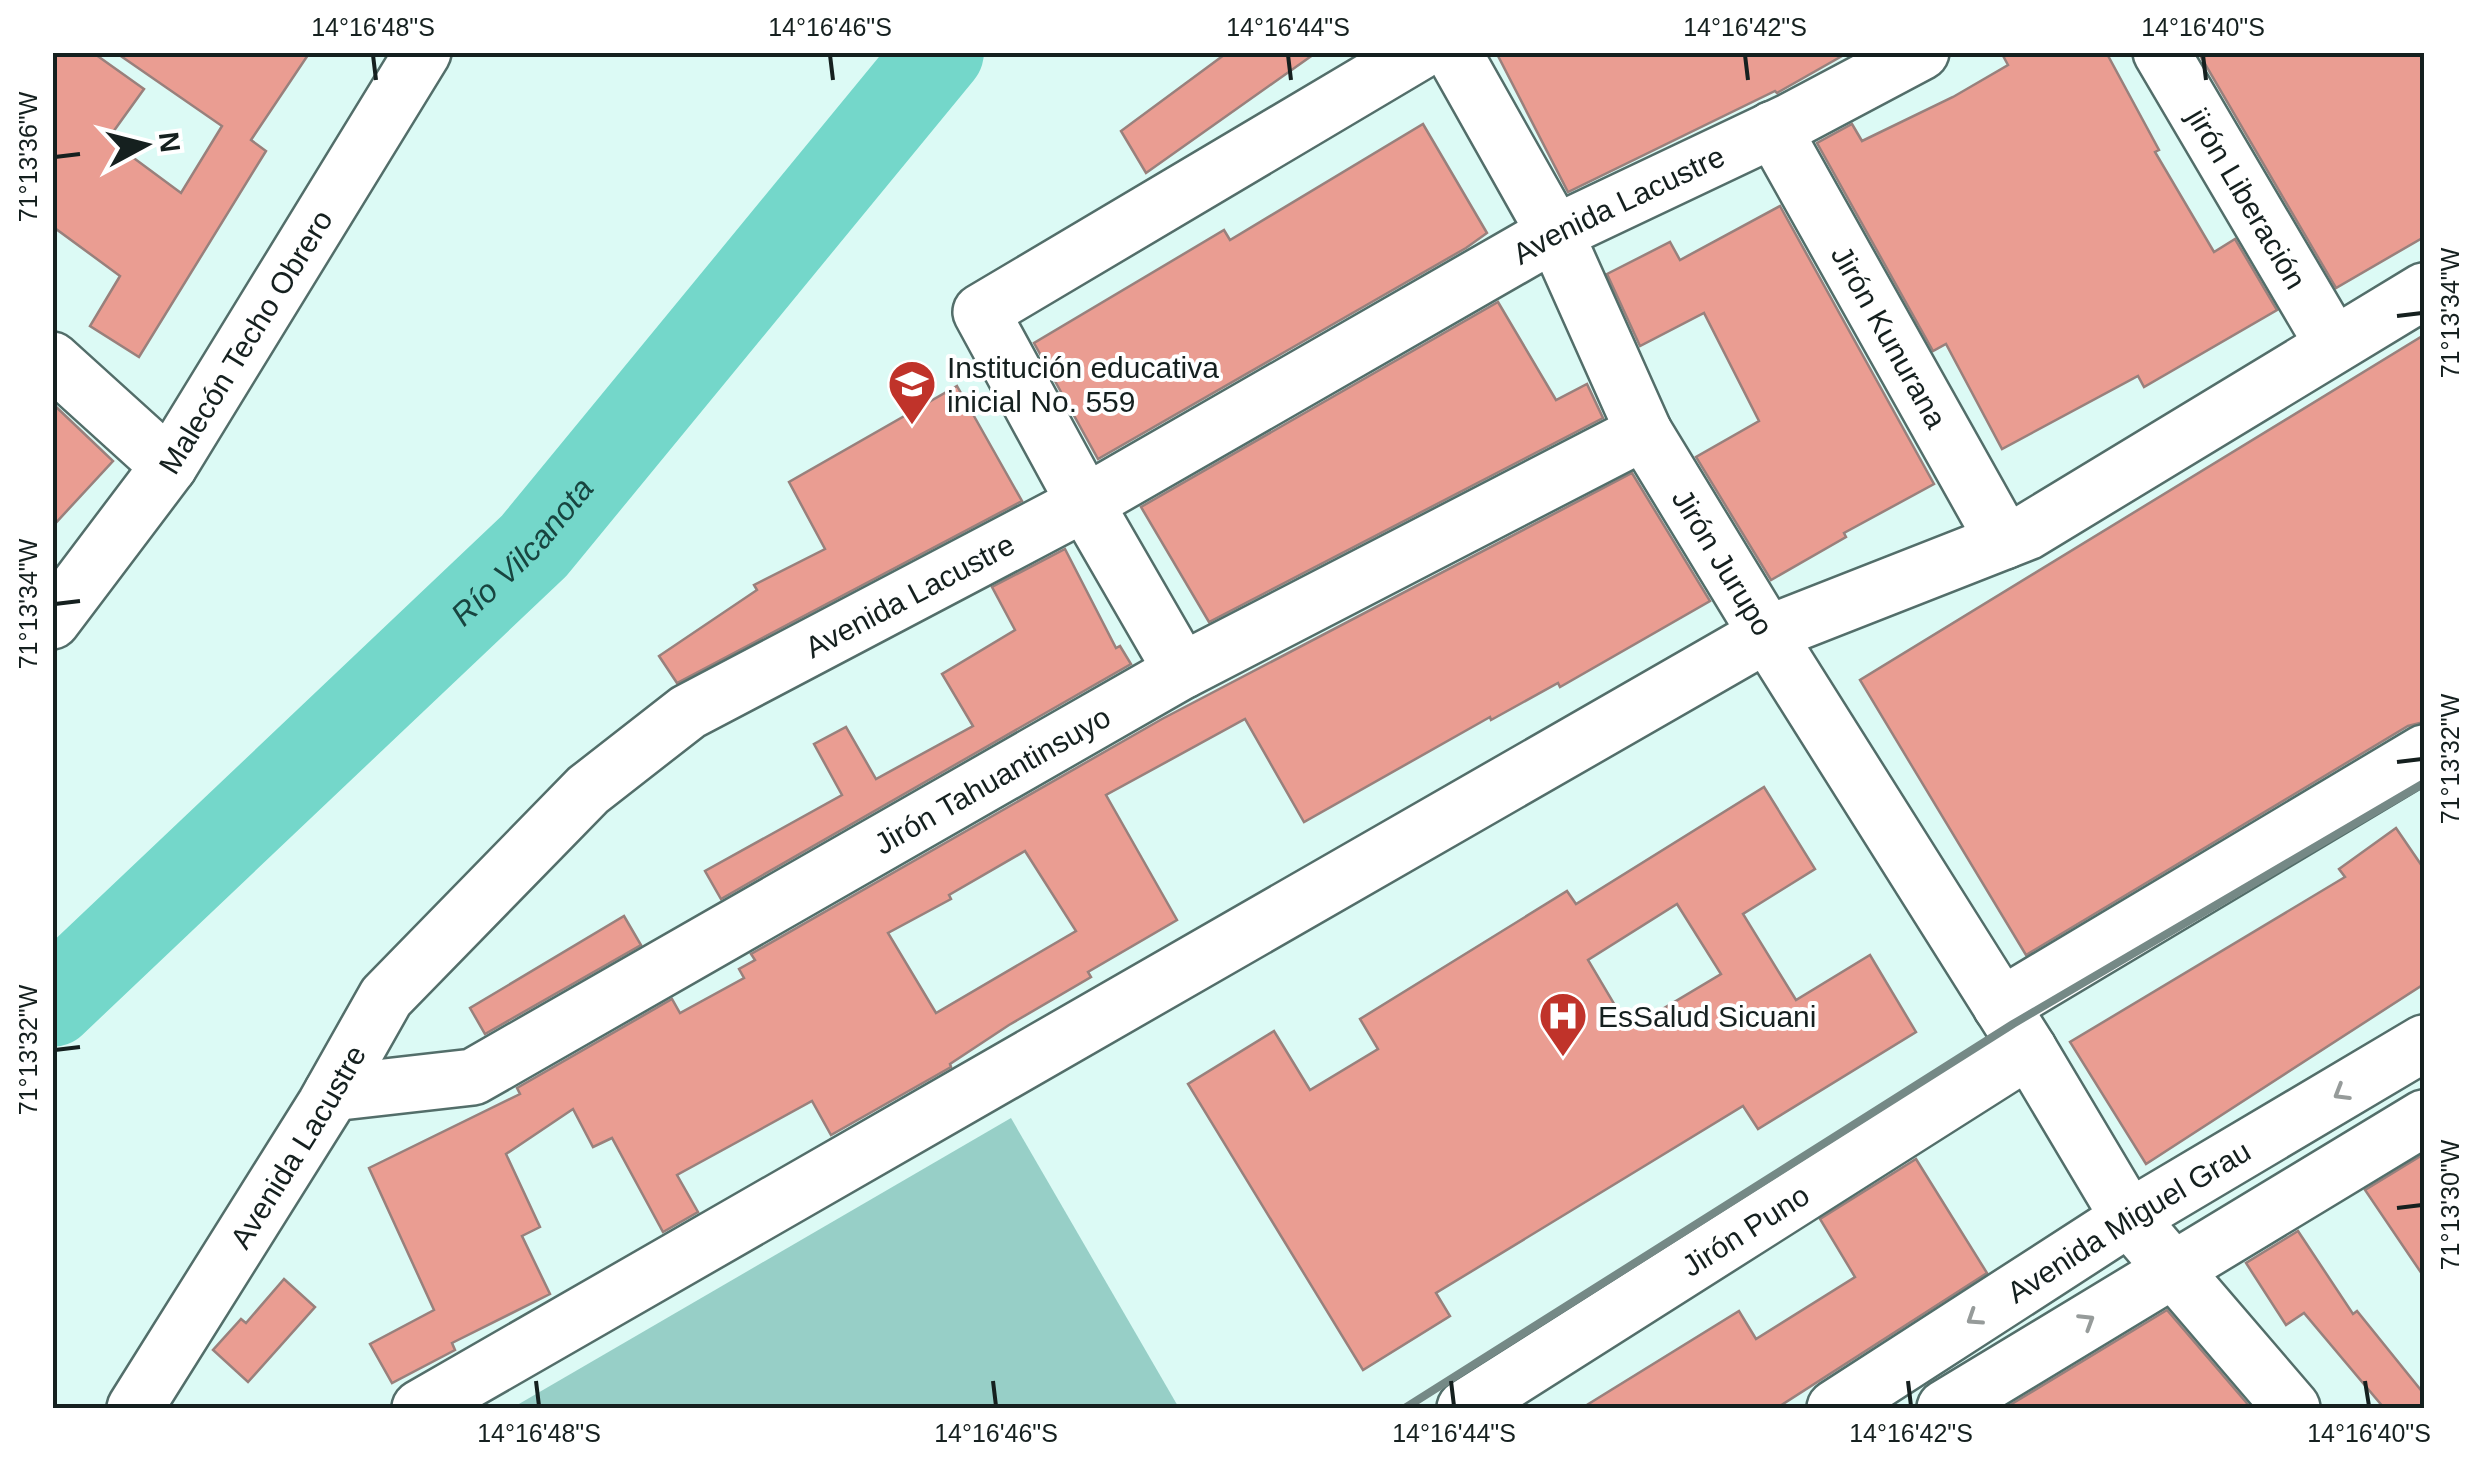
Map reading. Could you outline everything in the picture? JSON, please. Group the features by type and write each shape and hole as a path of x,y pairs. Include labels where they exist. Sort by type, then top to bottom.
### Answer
{"street":[{"name":"Malecón Techo Obrero","path":"52,621 169,466 423,52"},
{"path":"1182,671 982,312 1418,52"},
{"name":"Jirón Jurupo","path":"1453,52 1555,233 1644,432 1767,634 2130,1218 2292,1408"},
{"name":"Avenida Lacustre","path":"135,1408 332,1092 386,997 588,790 688,712 1085,503 1555,233 1773,130 1920,52"},
{"name":"jirón Liberación","path":"2161,52 2334,344"},
{"name":"Jirón Kunurana","path":"1773,130 2004,541"},
{"path":"420,1408 1767,634 2027,532 2424,291"},
{"path":"52,360 169,466"},
{"name":"Jirón Tahuantinsuyo","path":"332,1092 474,1077 1182,671 1644,432"},
{"name":"Jirón Puno","path":"1465,1408 2015,1028 2424,752"},
{"name":"Avenida Miguel Grau","path":"1835,1408 2130,1218 2424,1043"},
{"name":"Avenida Miguel Grau","path":"1945,1408 2424,1118"}],"shaded area":[{"path":"1011,1118 1179,1408 512,1408"}],"building":[{"path":"52,52 92,52 144,89 108,139 181,193 222,126 115,52 310,52 251,140 266,151 139,357 90,326 120,276 52,226"},
{"path":"1228,52 1317,52 1146,173 1121,131"},
{"path":"1496,52 1849,52 1777,93 1568,192"},
{"path":"2001,52 2106,52 2159,150 2155,152 2214,252 2235,239 2277,310 2144,387 2138,376 2002,449 1946,344 1933,351 1817,143 1852,124 1862,141 1953,97 2008,65"},
{"path":"2198,52 2424,52 2424,237 2336,288"},
{"path":"1423,124 1487,233 1098,459 1034,343 1224,230 1230,240"},
{"path":"1780,206 1934,484 1844,533 1846,537 1771,580 1696,457 1759,421 1704,313 1640,346 1607,274 1670,242 1680,260"},
{"path":"1498,302 1556,400 1587,384 1603,418 1209,622 1141,507"},
{"path":"2424,335 2424,722 2408,726 2026,955 1860,680"},
{"path":"957,386 1022,501 677,683 659,656 757,590 754,585 825,549 789,482"},
{"path":"52,403 113,461 52,527"},
{"path":"1632,473 1710,601 1560,687 1558,683 1491,720 1490,717 1304,822 1245,719 1106,795 1177,920 1088,972 1091,977 1009,1025 950,1064 951,1067 831,1135 812,1101 677,1175 698,1212 663,1232 612,1138 593,1147 573,1109 506,1154 540,1227 522,1236 550,1294 452,1343 455,1350 392,1383 370,1344 434,1310 369,1168 520,1094 517,1088 672,999 680,1013 744,978 739,969 755,960 751,954 1162,719","holes":["1025,851 1076,931 936,1013 888,933 951,899 949,895"]},
{"path":"1065,549 1116,648 1120,646 1131,664 721,899 705,871 842,795 814,744 846,727 876,779 973,726 942,674 1015,630 992,587"},
{"name":"EsSalud Sicuani","path":"1764,787 1815,869 1743,914 1796,1000 1870,955 1916,1032 1758,1129 1743,1106 1436,1293 1450,1316 1363,1370 1188,1084 1274,1031 1310,1090 1378,1049 1360,1019 1567,891 1576,904","holes":["1677,904 1721,974 1629,1029 1588,960"]},
{"path":"2396,828 2424,869 2424,984 2146,1164 2070,1042 2345,877 2339,869"},
{"path":"624,916 641,945 485,1034 470,1008"},
{"path":"2424,1154 2424,1277 2365,1190"},
{"path":"1916,1159 1987,1273 1777,1408 1582,1408 1739,1311 1756,1339 1855,1277 1820,1219"},
{"path":"2298,1231 2353,1314 2357,1311 2424,1394 2424,1408 2384,1408 2304,1313 2286,1325 2246,1263"},
{"path":"284,1279 315,1307 248,1382 213,1350 241,1319 246,1323"},
{"path":"2167,1310 2251,1408 2005,1408"}],"waterway":[{"name":"Río Vilcanota","path":"52,1003 534,546 940,52"}],"railway":[{"path":"1405,1408 2013,1024 2424,783"}],"place":[{"name":"Institución educativa inicial No. 559","path":"912,426"},
{"name":"EsSalud Sicuani","path":"1563,1058"}]}
